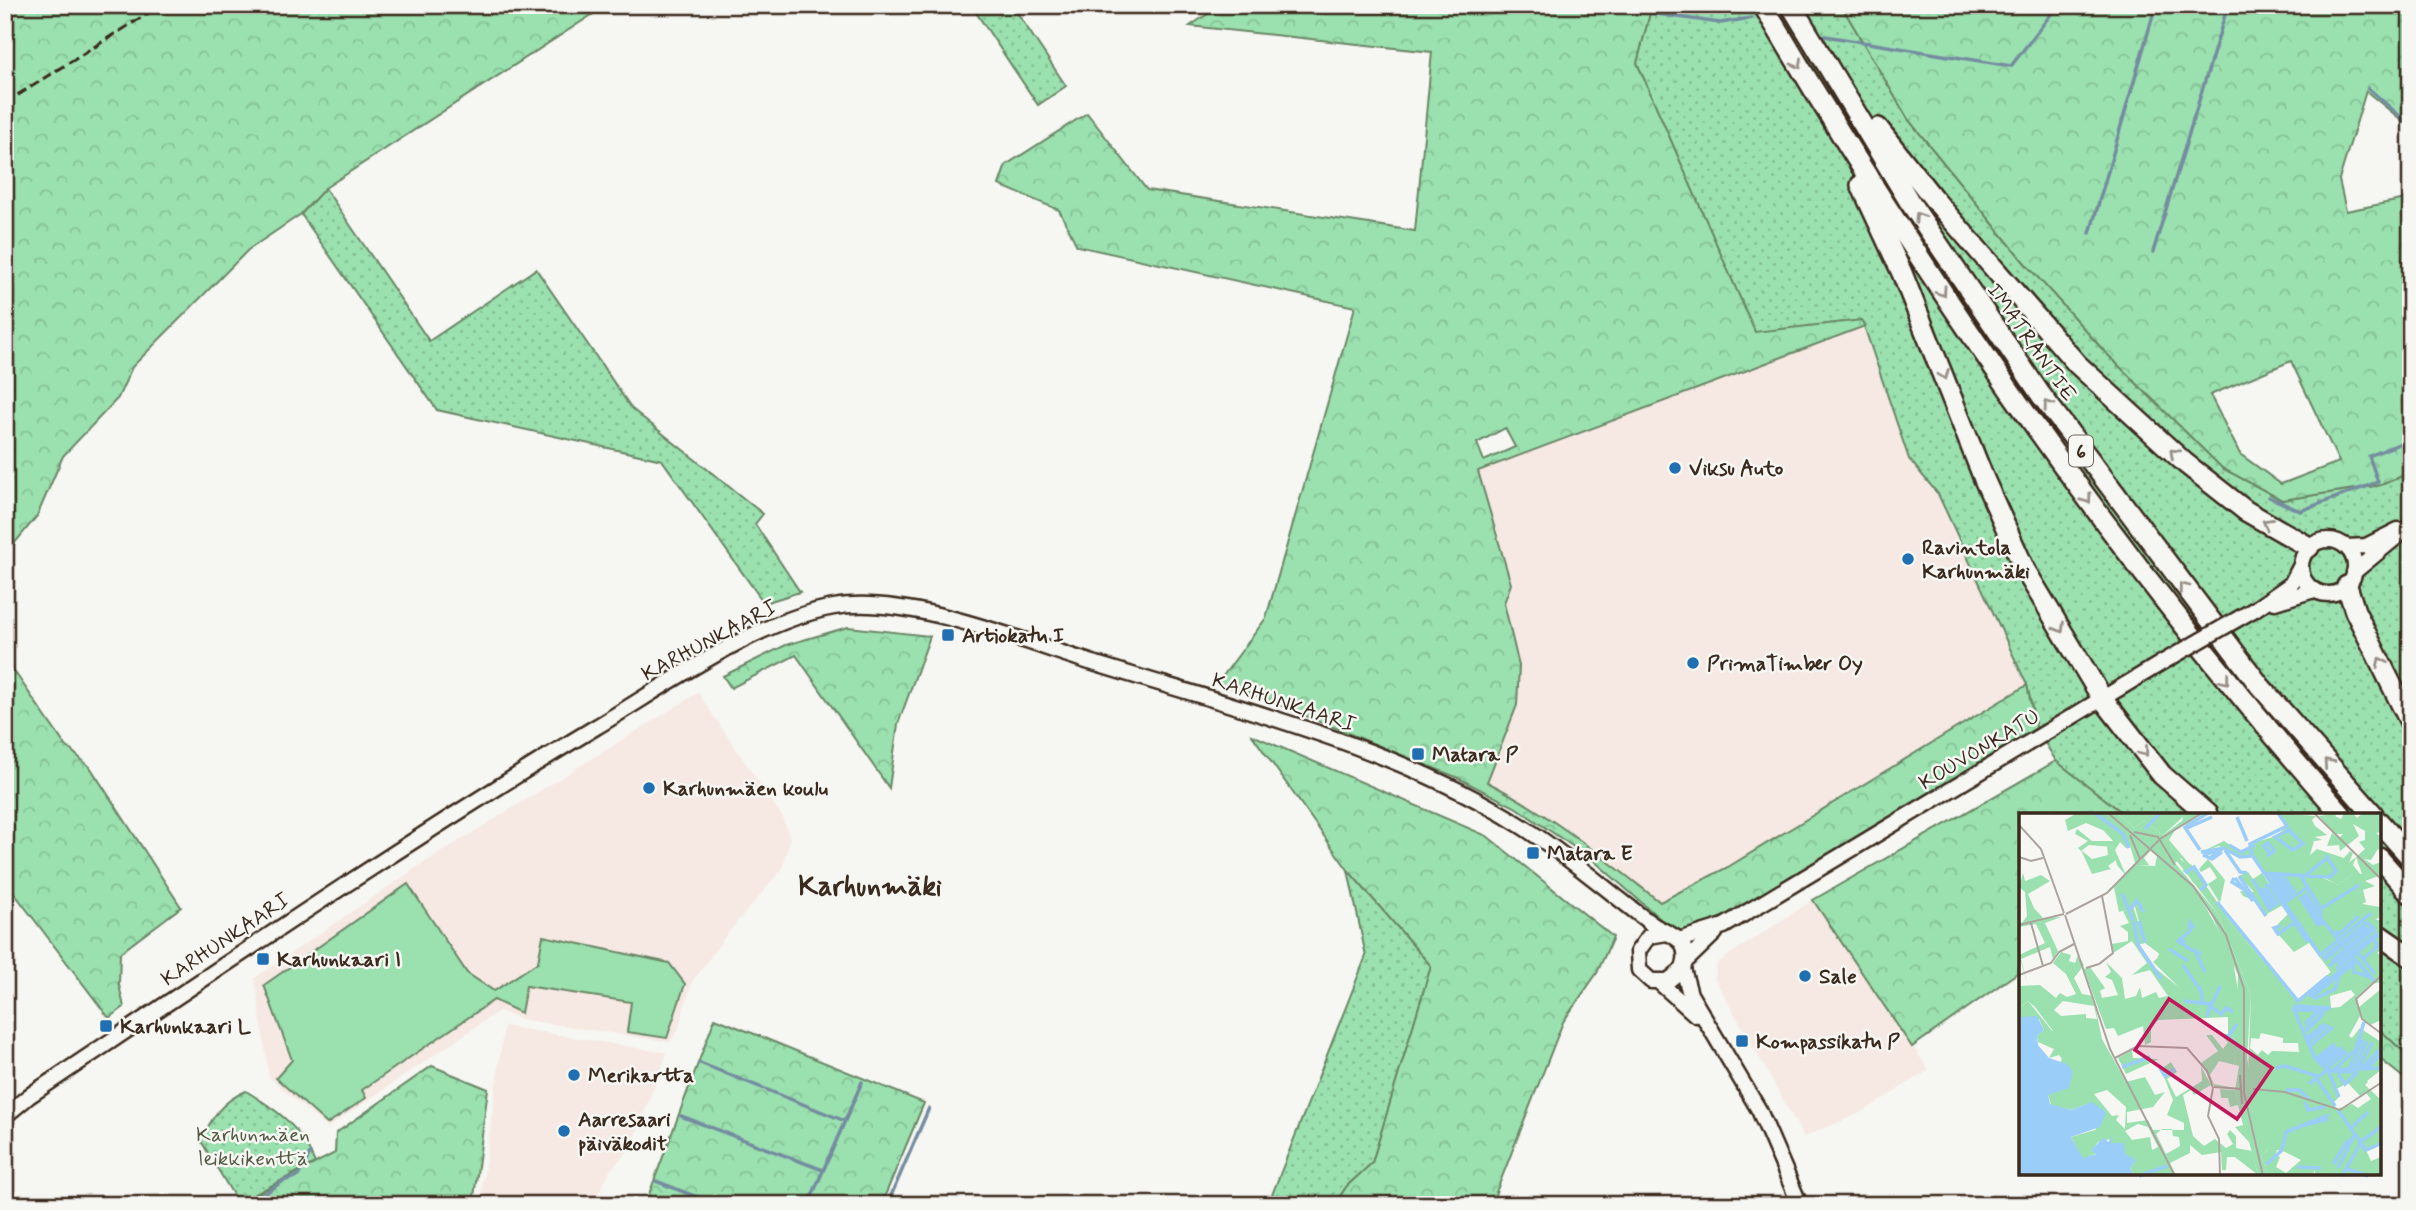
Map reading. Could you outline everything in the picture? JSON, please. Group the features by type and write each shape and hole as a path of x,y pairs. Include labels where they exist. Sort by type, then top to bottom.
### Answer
{"highway":[{"name":"6","path":"1763,5 1838,133 1922,262 2086,497 2245,705 2340,813"},
{"name":"IMATRANTIE","path":"1790,5 1909,201 2049,406 2260,686 2372,813"},
{"path":"1825,61 1933,198 2077,364 2185,463 2246,511 2309,547"},
{"path":"1838,133 1902,274 2002,522 2025,570 2102,698 2162,775 2206,813"},
{"path":"2351,579 2356,611 2411,724"},
{"path":"2381,824 2411,858"},
{"path":"2381,861 2411,894"},
{"path":"2381,937 2411,957"}],"street":[{"path":"2411,524 2331,594 2314,590 2307,584 2300,568 2309,547 2324,540 2332,540 2347,547 2366,546 2411,524"},
{"path":"2347,547 2355,563 2351,579"},
{"name":"KOUVONKATU","path":"1684,965 1724,926 2255,609 2291,584 2300,568"},
{"name":"KOUVONKATU","path":"2255,609 2314,590"},
{"name":"KARHUNKAARI","path":"5,1116 29,1096 210,973 422,833 705,662 768,629 820,610 859,604 876,604 965,624 1336,740 1482,802 1543,839 1653,926 1673,937"},
{"name":"KARHUNKAARI","path":"1618,896 1638,929 1642,943"},
{"name":"KOUVONKATU","path":"1673,937 1724,926"},
{"path":"1716,1036 1660,983 1651,981 1639,970 1636,961 1642,943 1648,936 1673,937 1684,965 1690,994 1716,1036 1759,1110 1800,1205"},
{"path":"1660,983 1677,977 1684,965"}],"shaded area":[{"path":"1865,326 1909,459 1938,494 2027,685 1728,867 1660,902 1599,854 1512,795 1486,782 1517,705 1519,666 1504,603 1511,584 1478,471"},
{"path":"698,693 783,818 790,838 782,869 727,934 692,982 678,1030 670,1042 520,1019 499,1011 327,1128 269,1077 255,978 419,866"},
{"path":"1813,900 1929,1070 1862,1112 1804,1137 1715,979 1717,963"},
{"name":"Aarresaari päiväkodit","path":"504,1026 667,1053 630,1149 611,1169 592,1205 480,1205"}],"green space":[{"path":"5,5 607,5 325,188 301,214 248,250 132,367 118,398 63,456 37,516 5,555"},
{"path":"971,5 1012,5 1066,86 1038,105"},
{"path":"1221,5 1652,5 1637,63 1755,332 1862,320 1865,326 1478,471 1511,584 1504,603 1519,666 1517,705 1487,782 1554,822 1660,902 1728,867 2027,685 2036,728 1712,924 1684,932 1665,923 1593,860 1515,807 1456,777 1240,689 1217,684 1266,618 1355,307 1077,246 1059,210 999,185 1006,165 1087,113 1147,190 1415,231 1432,52 1190,26","holes":["1505,428 1515,447 1484,461 1477,443"]},
{"path":"1652,5 1841,5 1908,119 2024,262 2105,352 2222,468 2282,500 2381,485 2411,472 2411,603 2407,607 2411,615 2411,1059 2381,1031 2381,813 2123,813 2056,761 2036,728 2027,685 1938,494 1909,459 1862,320 1755,333 1637,63"},
{"path":"1841,5 2411,5 2411,128 2366,91 2339,180 2346,211 2411,198 2411,472 2381,485 2282,500 2222,468 2105,352 2024,262 1908,119","holes":["2291,361 2339,462 2281,484 2240,454 2210,395"]},
{"path":"325,188 429,341 536,269 632,409 763,514 755,524 800,592 764,603 662,460 437,410 301,214"},
{"path":"848,627 930,636 898,724 889,788 796,655 731,688 723,676 786,645"},
{"path":"5,658 65,745 90,767 181,907 120,953 119,985 124,1007 109,1018 5,881"},
{"path":"1252,735 1487,836 1613,937 1597,973 1563,1022 1491,1205 1334,1205 1347,1186 1372,1163 1431,966 1348,870"},
{"path":"2056,761 2123,813 2019,813 2019,972 1912,1047 1813,900"},
{"path":"1348,870 1431,966 1372,1163 1347,1186 1334,1205 1268,1205 1366,956"},
{"path":"408,884 467,973 494,991 538,962 543,936 669,963 685,984 667,1038 627,1032 631,1002 526,986 521,1013 494,1000 362,1090 366,1098 327,1124 276,1078 292,1060 264,985"},
{"path":"715,1018 924,1103 881,1205 645,1205"},
{"path":"2381,1031 2411,1059 2411,1084 2381,1060"},
{"path":"432,1066 488,1089 473,1205 236,1205 335,1153 336,1133"},
{"name":"Karhunmäen leikkikenttä","path":"246,1091 269,1106 295,1129 315,1163 238,1203 201,1141 218,1111"}],"waterway":[{"path":"1594,5 1720,23 1751,18"},
{"path":"1819,35 2011,66 2058,5"},
{"path":"2090,233 2156,5"},
{"path":"2153,252 2228,5"},
{"path":"2368,88 2411,126"},
{"path":"2269,497 2300,511 2378,482 2369,456 2411,439"},
{"path":"700,1063 845,1121"},
{"path":"808,1205 862,1082"},
{"path":"887,1205 929,1108"},
{"path":"681,1116 823,1170"},
{"path":"248,1205 283,1181 298,1176 310,1154"},
{"path":"656,1181 717,1205"}],"railway":[{"path":"5,103 161,5"}],"place":[{"name":"Viksu Auto","path":"1675,468"},
{"name":"Ravintola Karhunmäki","path":"1908,559"},
{"name":"Artiokatu I","path":"948,635"},
{"name":"PrimaTimber Oy","path":"1693,663"},
{"name":"Matara P","path":"1418,754"},
{"name":"Karhunmäen koulu","path":"649,788"},
{"name":"Matara E","path":"1533,853"},
{"name":"Karhunkaari I","path":"263,959"},
{"name":"Sale","path":"1805,976"},
{"name":"Karhunkaari L","path":"106,1026"},
{"name":"Kompassikatu P","path":"1742,1041"},
{"name":"Merikartta","path":"574,1075"},
{"name":"Aarresaari päiväkodit","path":"564,1131"}],"district":[{"name":"Karhunmäki","path":"870,885"}]}
